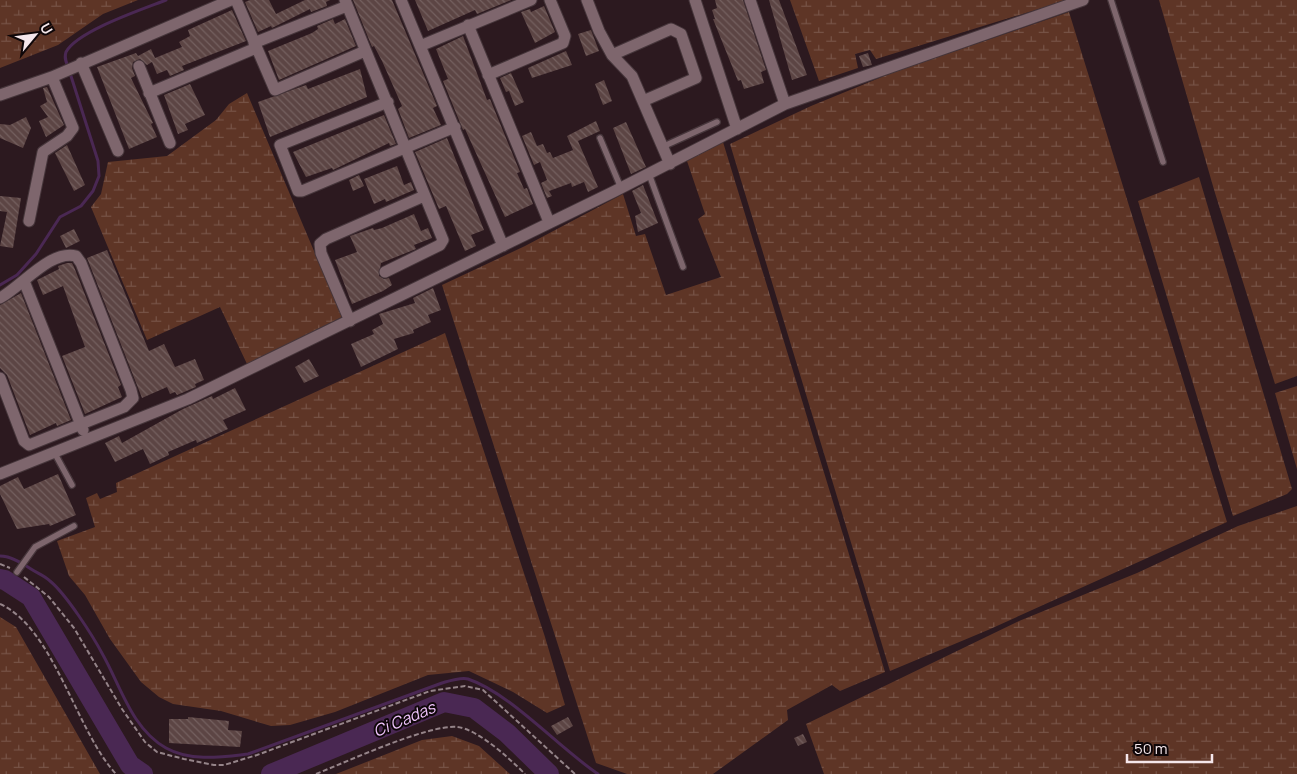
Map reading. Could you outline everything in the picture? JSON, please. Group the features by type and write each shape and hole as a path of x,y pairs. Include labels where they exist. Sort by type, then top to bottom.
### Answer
{"street":[{"path":"0,95 52,77 231,0"},
{"path":"236,0 273,88 277,91 365,51"},
{"path":"401,0 503,246"},
{"path":"420,46 531,0"},
{"path":"488,75 562,43 565,36 550,0"},
{"path":"588,0 599,31 612,54 632,76 670,164"},
{"path":"695,0 737,129"},
{"path":"750,0 784,104"},
{"path":"0,474 188,399 622,188 784,104 1083,0"},
{"path":"149,93 346,3 388,102 442,243 385,272"},
{"path":"468,25 549,222"},
{"path":"612,54 671,29 681,34 696,78 694,82 642,101"},
{"path":"74,66 118,151"},
{"path":"139,66 170,143"},
{"path":"29,221 43,152 74,128 52,77"},
{"path":"388,102 281,144 279,147 300,192 455,128"},
{"path":"350,321 321,253 320,244 326,239 424,196"},
{"path":"0,298 13,291 44,265 70,254 76,256 133,394 130,402 32,445 27,444 0,378"},
{"path":"24,281 87,439"}],"lane":[{"path":"1111,0 1163,162"},
{"path":"662,147 717,122"},
{"path":"600,138 622,188"},
{"path":"649,174 683,267"},
{"path":"54,452 72,485"},
{"path":"18,570 35,547 74,526"}],"path":[{"path":"18,570 49,598 74,628 136,730 157,752 214,766 224,765 257,755 430,691 465,686 483,690 575,774"},
{"path":"0,604 25,620 62,678 105,762 116,774"},
{"path":"316,774 433,729 458,727 482,738 525,774"}],"green space":[{"path":"0,0 138,0 103,14 58,45 0,68"},
{"path":"790,0 1068,0 876,59 870,50 855,54 858,68 819,81"},
{"path":"1159,0 1297,0 1297,376 1275,384 1215,193"},
{"path":"1069,12 1227,522 988,630 890,671 730,144 811,106 894,72"},
{"path":"247,93 342,317 247,364 220,307 147,340 91,207 101,194 108,162 167,156 216,120 229,104"},
{"path":"723,142 885,672 840,691 832,685 787,710 788,720 713,774 627,774 596,763 442,285 525,246 623,194 636,236 645,234 666,295 721,277 698,219 705,214 687,161"},
{"path":"1199,177 1292,489 1287,494 1233,516 1138,201"},
{"path":"445,333 545,637 565,705 547,713 513,692 469,671 428,675 335,712 290,725 271,726 221,711 173,704 159,697 141,682 110,639 85,595 69,576 57,541 95,527 86,498 97,493 100,499 117,492 116,483"},
{"path":"1297,386 1297,469 1275,393"},
{"path":"1297,506 1297,774 824,774 806,724 1019,621 1137,573 1238,526"},
{"path":"0,617 16,627 100,774 0,774"},
{"path":"452,736 479,746 510,774 336,774 422,740"}],"building":[{"path":"250,0 269,0 276,14 305,0 330,0 326,2 327,6 311,12 310,9 272,28 271,26 258,32 245,2"},
{"path":"353,0 392,0 437,106 433,108 441,125 409,138 398,109 402,106 382,61 374,46 372,47"},
{"path":"415,0 511,0 477,14 475,10 428,31"},
{"path":"715,0 743,0 766,70 761,72 764,83 744,89 741,80 738,81 713,19 715,19 712,10 717,8"},
{"path":"769,0 779,0 807,75 792,80"},
{"path":"544,6 555,32 535,43 521,12 530,9 531,12"},
{"path":"232,10 246,41 182,66 184,70 170,76 167,70 157,74 152,62 147,65 140,59 133,62 132,68 135,76 131,78 153,123 151,124 157,137 129,149 97,67 136,53 138,56 151,49 155,58 182,47 179,42 190,36 188,30"},
{"path":"333,19 335,24 345,19 356,46 279,80 268,51 312,33 318,29 317,26"},
{"path":"591,30 599,51 586,56 578,34"},
{"path":"463,36 487,100 490,99 520,172 517,173 524,189 527,188 533,204 505,217 465,129 463,130 443,81 448,79 436,49"},
{"path":"566,51 572,65 532,78 528,68"},
{"path":"868,53 872,65 863,67 859,56"},
{"path":"360,69 367,97 270,137 258,102 306,85 308,89"},
{"path":"511,73 524,102 515,106 509,91 506,92 500,78"},
{"path":"604,80 612,101 603,105 595,84"},
{"path":"190,84 205,115 185,124 188,130 178,134 164,95"},
{"path":"47,87 64,125 46,137 39,121 48,117 40,106 47,102 43,88"},
{"path":"384,115 396,144 390,146 389,143 333,170 332,168 306,177 293,152"},
{"path":"26,117 31,128 23,148 0,138 0,124 10,125"},
{"path":"596,121 600,131 578,141 598,187 588,192 584,182 572,187 571,183 549,191 552,196 547,198 541,183 547,180 540,162 534,165 522,136 531,132 537,146 543,144 547,153 550,152 553,158 573,150 567,136"},
{"path":"626,122 646,167 631,174 613,128"},
{"path":"447,138 484,230 471,235 476,246 465,251 446,206 439,209 415,152"},
{"path":"67,145 85,185 74,191 55,153"},
{"path":"397,166 404,185 411,182 414,190 386,202 385,199 374,204 364,179"},
{"path":"359,175 364,186 353,191 349,180"},
{"path":"643,185 658,223 638,232 635,216 641,213 632,191"},
{"path":"0,196 21,198 13,248 0,246 7,212 0,211"},
{"path":"414,214 421,231 428,228 432,238 414,245 416,249 381,263 379,276 384,279 389,278 392,285 383,291 352,304 335,260 357,252 350,236 373,228 374,230 382,228"},
{"path":"74,229 80,241 66,248 60,236"},
{"path":"107,250 149,351 164,344 175,367 195,359 204,380 195,384 196,387 177,395 175,392 170,394 167,387 142,398 87,258"},
{"path":"72,263 74,267 121,385 118,387 122,397 85,414 62,356 85,347 63,286 43,295 37,280 59,269 58,266"},
{"path":"433,288 441,310 428,315 431,322 413,330 414,333 394,339 398,349 361,367 351,344 374,334 372,330 383,324 379,314 415,303 413,298"},
{"path":"21,293 71,420 57,426 56,423 30,435 7,375 0,368 0,305"},
{"path":"309,359 319,376 304,383 295,367"},
{"path":"235,388 246,410 223,420 228,429 197,443 196,440 168,452 169,455 150,464 143,449 115,462 105,443 119,436 122,443 183,409 212,396 213,399"},
{"path":"58,474 76,515 50,526 49,524 17,529 0,494 0,486 18,477 24,489"},
{"path":"188,717 229,721 228,730 242,731 240,747 169,743 169,719 188,719"},
{"path":"568,717 573,726 557,735 551,726"},
{"path":"803,734 807,742 798,746 794,738"}],"waterway":[{"path":"68,67 65,58 66,52 83,36 127,15 166,0"},
{"path":"0,285 17,275 36,254 60,217 81,206 93,191 99,176 98,161 70,73"},
{"path":"0,556 20,562 46,578 56,587 93,637 136,719 154,740 176,752 196,757 248,754 442,683 468,679 501,696 598,774"},
{"name":"Ci Cadas","path":"0,579 5,580 31,597 130,765 143,774"},
{"name":"Ci Cadas","path":"271,774 444,702 474,708 507,733 549,774"}]}
